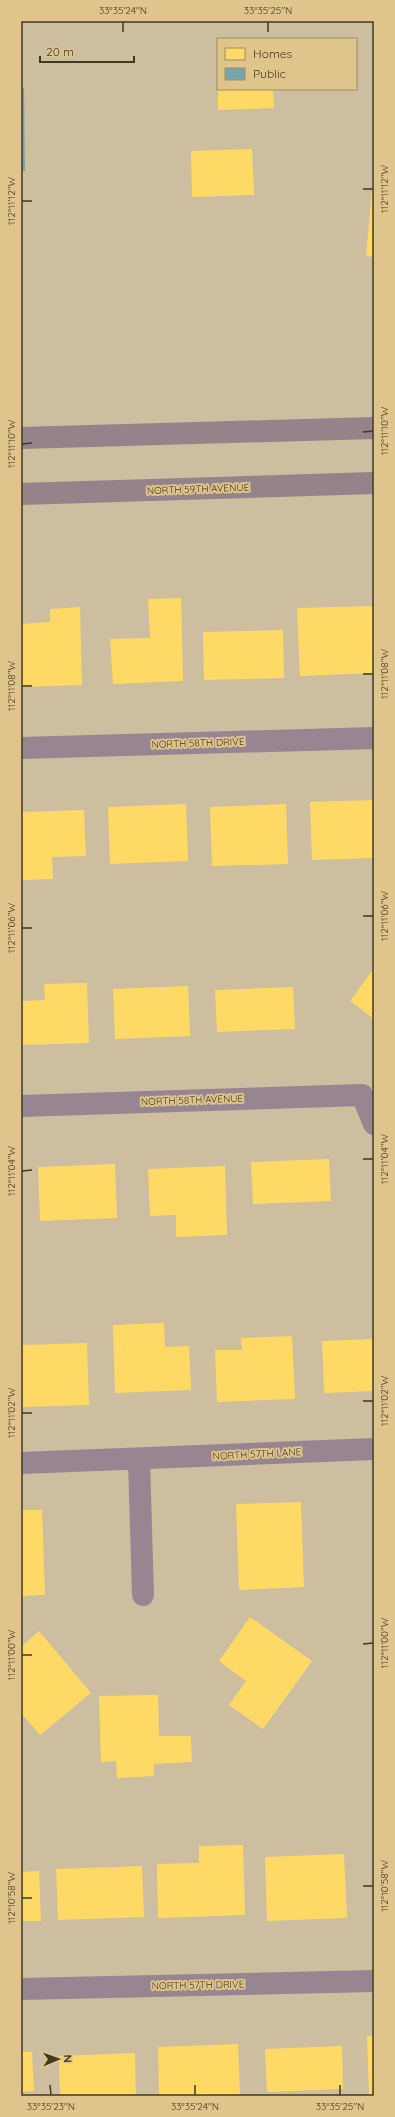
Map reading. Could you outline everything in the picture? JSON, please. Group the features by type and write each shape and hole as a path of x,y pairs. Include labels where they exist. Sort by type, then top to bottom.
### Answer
{"main road":[{"path":"21,438 374,428"},
{"name":"NORTH 59TH AVENUE","path":"21,494 374,484"}],"street":[{"name":"NORTH 58TH DRIVE","path":"21,748 374,738"},
{"name":"NORTH 58TH AVENUE","path":"21,1106 362,1095 374,1124"},
{"name":"NORTH 57TH LANE","path":"21,1463 139,1460 374,1449"},
{"path":"139,1460 143,1595"},
{"name":"NORTH 57TH DRIVE","path":"21,1989 374,1981"}],"building: Homes":[{"path":"218,90 273,90 274,108 218,110"},
{"path":"252,149 254,195 192,197 191,151"},
{"path":"372,189 374,189 374,257 366,256"},
{"path":"181,598 183,681 113,684 110,639 150,638 148,599"},
{"path":"374,606 374,673 300,676 297,608"},
{"path":"80,607 82,685 21,687 21,624 50,622 50,609"},
{"path":"283,630 284,678 204,680 203,632"},
{"path":"374,800 374,858 312,860 310,802"},
{"path":"186,804 188,861 110,864 108,807"},
{"path":"286,804 288,864 212,866 210,807"},
{"path":"84,810 86,856 52,857 53,879 21,880 21,812"},
{"path":"374,968 374,1019 350,1001"},
{"path":"87,983 89,1043 21,1045 21,1001 45,1000 44,984"},
{"path":"188,986 190,1036 115,1039 113,989"},
{"path":"293,987 295,1029 217,1032 215,990"},
{"path":"329,1159 331,1201 253,1204 251,1162"},
{"path":"115,1164 117,1218 40,1221 38,1167"},
{"path":"225,1166 227,1235 176,1237 176,1215 150,1216 148,1169"},
{"path":"164,1323 165,1347 189,1346 191,1390 115,1393 113,1325"},
{"path":"292,1336 295,1399 217,1402 215,1350 242,1350 241,1338"},
{"path":"374,1339 374,1391 324,1393 322,1341"},
{"path":"87,1343 89,1405 21,1407 21,1345"},
{"path":"301,1502 304,1587 239,1590 236,1504"},
{"path":"21,1510 42,1510 45,1595 21,1596"},
{"path":"250,1617 312,1661 263,1729 229,1705 246,1681 219,1661"},
{"path":"39,1631 91,1693 40,1735 21,1713 21,1647"},
{"path":"158,1695 159,1736 191,1736 192,1762 154,1764 154,1776 117,1778 116,1761 101,1762 99,1696"},
{"path":"243,1845 245,1915 158,1918 157,1864 199,1863 199,1846"},
{"path":"344,1854 347,1918 267,1921 265,1857"},
{"path":"142,1866 144,1917 58,1920 56,1869"},
{"path":"39,1871 41,1921 21,1921 21,1872"},
{"path":"367,2036 374,2036 374,2096 369,2096"},
{"path":"238,2044 240,2095 159,2096 158,2047"},
{"path":"342,2046 343,2089 267,2092 265,2049"},
{"path":"21,2052 32,2052 34,2091 21,2092"},
{"path":"135,2053 136,2096 60,2096 59,2056"}],"building: Public":[{"path":"21,88 24,88 25,171 21,171"}]}
